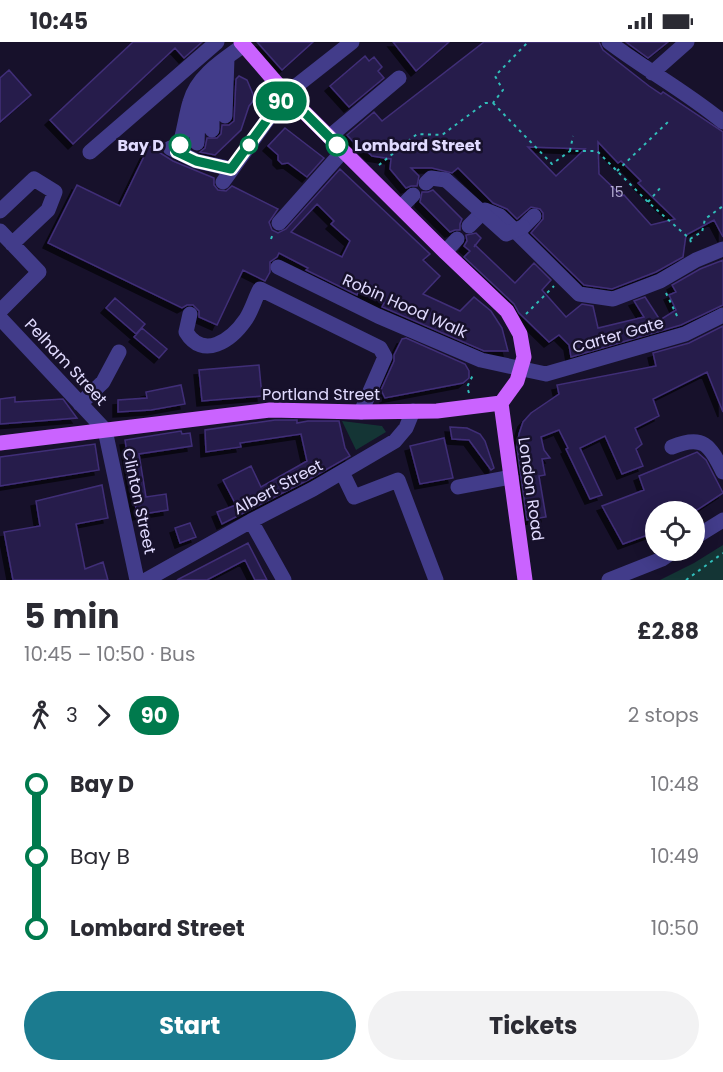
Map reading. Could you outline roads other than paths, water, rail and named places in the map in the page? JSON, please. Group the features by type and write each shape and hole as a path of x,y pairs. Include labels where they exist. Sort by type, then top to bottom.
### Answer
{"main road":[{"path":"242,44 286,94 507,311 520,334 524,357 517,381 501,403"},
{"name":"Portland Street","path":"0,442 270,410 413,411 501,403"},
{"name":"London Road","path":"501,403 525,580"}],"street":[{"path":"90,152 217,42"},
{"path":"242,44 213,70 190,99 174,150 227,176 286,94 352,42"},
{"path":"609,42 647,70 704,106 723,122"},
{"path":"647,70 687,42"},
{"path":"213,70 211,129 213,70"},
{"path":"329,137 399,78"},
{"path":"279,223 343,151"},
{"path":"426,183 430,178 446,180 506,234 529,222"},
{"path":"0,211 34,179 55,192 48,210 12,244"},
{"path":"401,207 413,195"},
{"path":"469,226 485,210 500,216 579,294 613,299 660,281 696,260 723,249"},
{"path":"0,231 39,272 0,311"},
{"path":"445,252 458,239"},
{"name":"Robin Hood Walk","path":"278,267 378,316 481,360 520,369"},
{"path":"190,314 186,332 192,342 204,348 216,345 226,339 246,319 260,288 380,348 385,357 361,412"},
{"name":"Carter Gate","path":"520,369 546,374 685,334 723,315"},
{"name":"Pelham Street","path":"0,318 105,430"},
{"path":"80,404 103,382 119,352"},
{"name":"Albert Street","path":"146,580 395,441 406,428 413,411"},
{"name":"Clinton Street","path":"105,430 137,580"},
{"path":"672,447 688,440 698,441 711,449 723,472"},
{"path":"342,472 354,496 398,480 436,580"},
{"path":"458,487 511,477"},
{"path":"705,531 723,520"},
{"path":"251,521 284,580"},
{"path":"609,580 657,561"}],"place":[{"name":"Bay D","path":"180,145"},
{"name":"Lombard Street","path":"337,145"}]}
